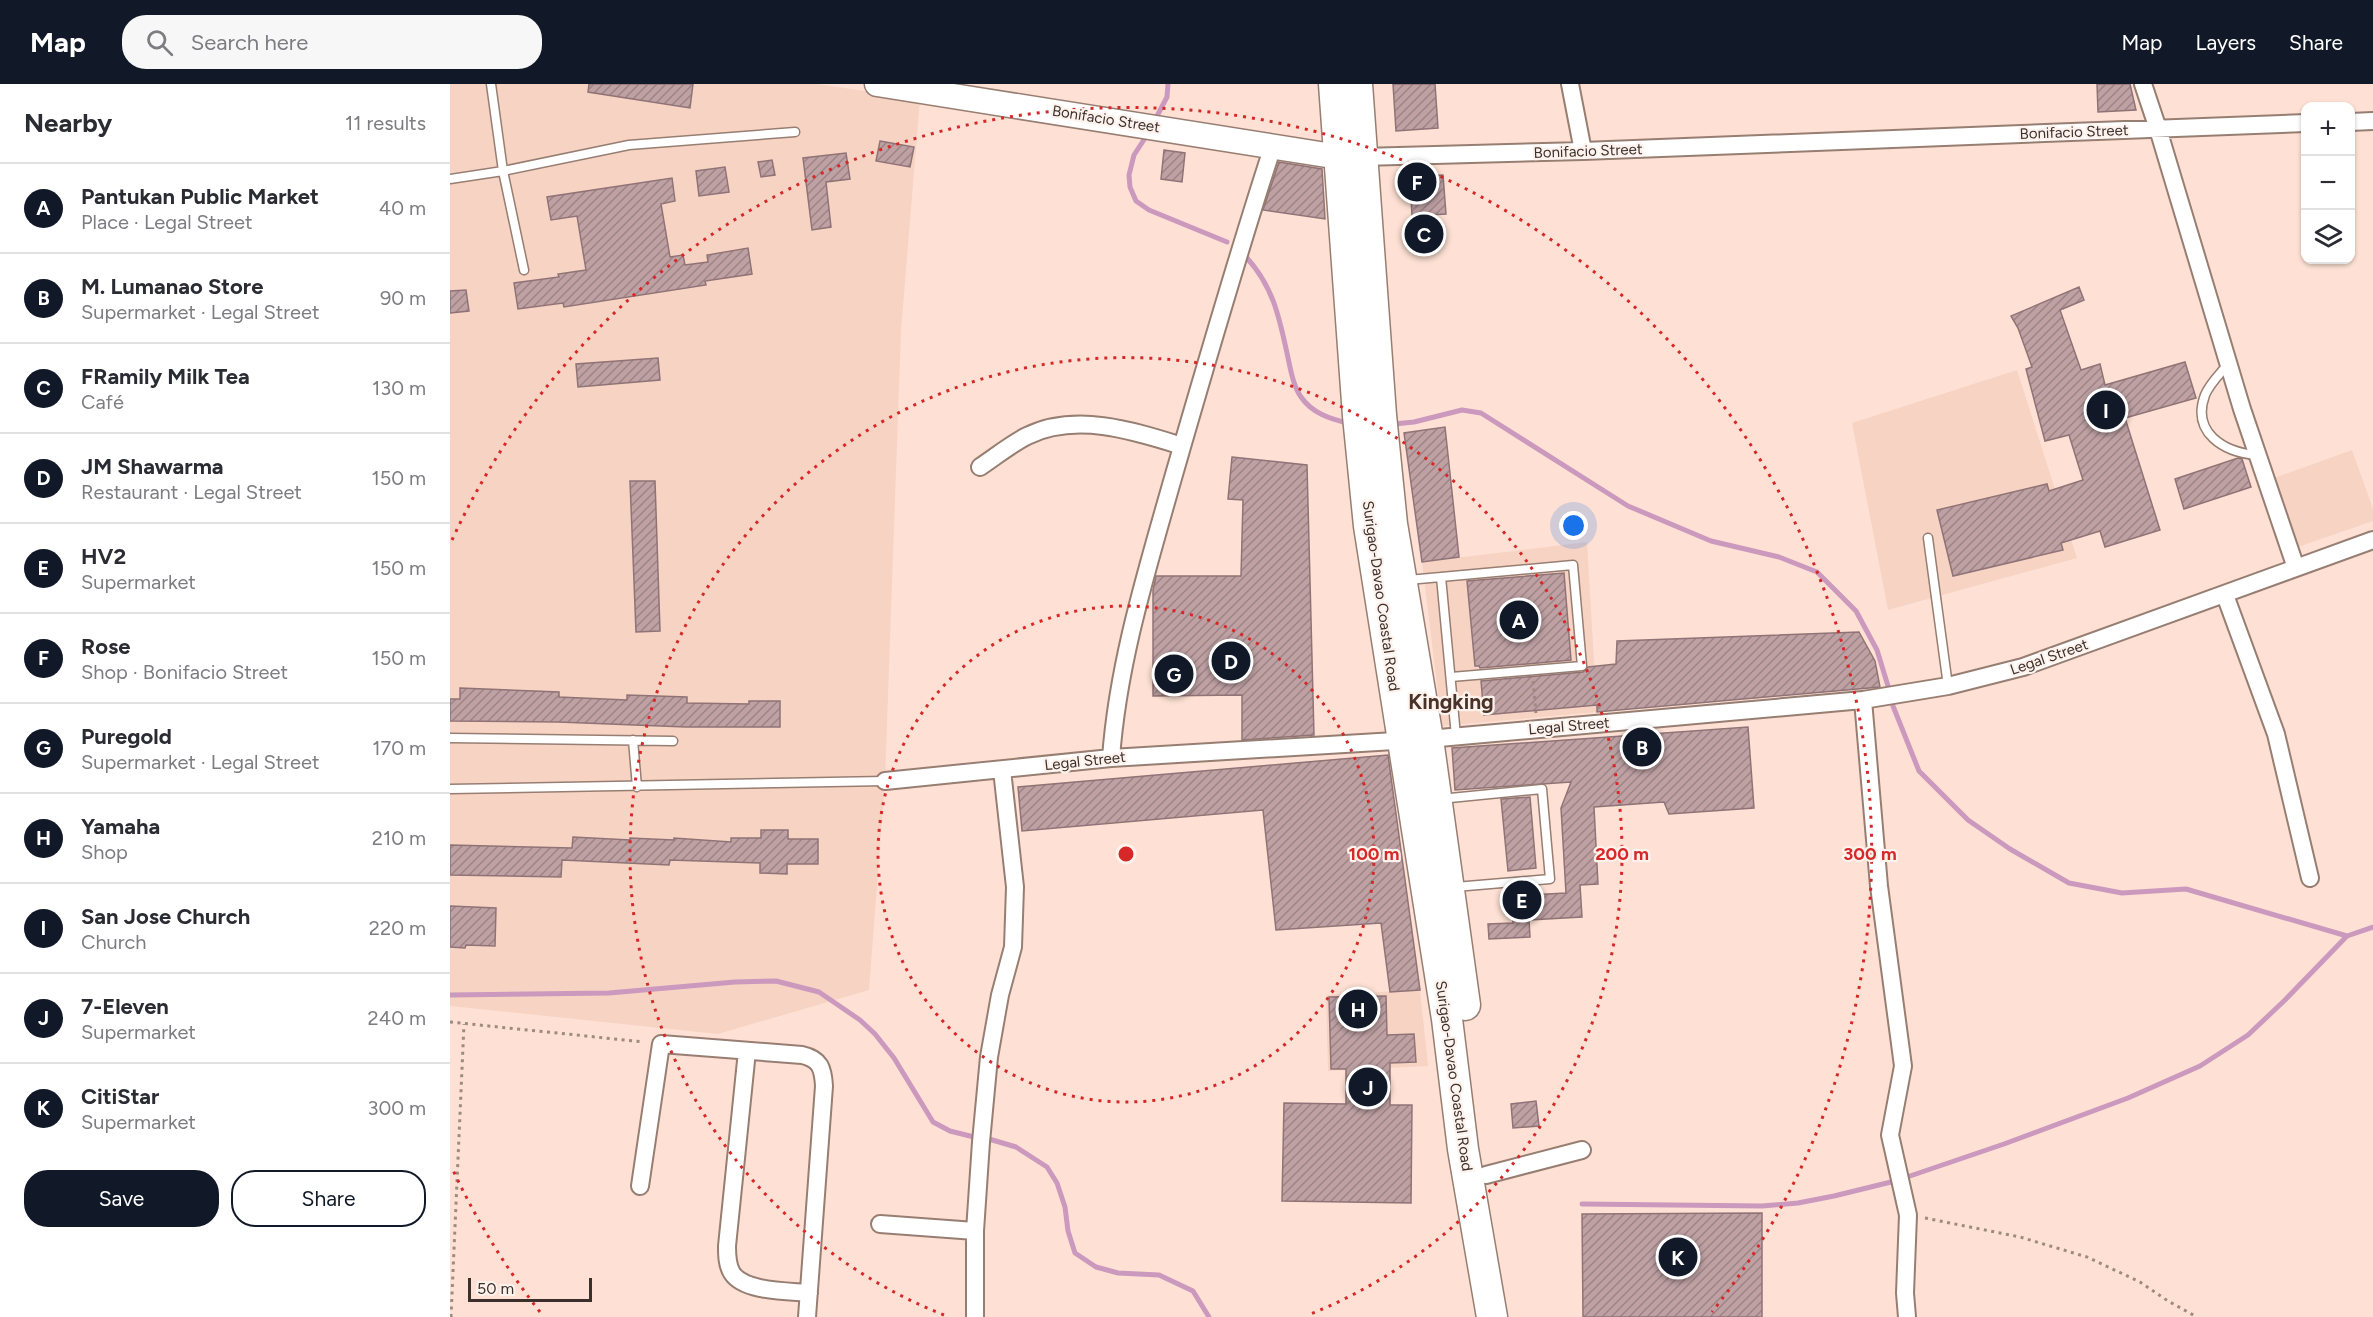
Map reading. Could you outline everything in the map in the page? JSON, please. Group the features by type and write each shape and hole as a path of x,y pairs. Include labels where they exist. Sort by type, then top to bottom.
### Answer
{"highway":[{"name":"Surigao-Davao Coastal Road","path":"1334,84 1351,157"},
{"name":"Surigao-Davao Coastal Road","path":"1357,84 1351,157 1370,416 1369,526 1429,738 1457,1018 1477,1157 1492,1317"},
{"name":"Surigao-Davao Coastal Road","path":"1370,416 1392,524 1429,738 1449,888 1457,1018"},
{"name":"Surigao-Davao Coastal Road","path":"1477,1157 1509,1317"}],"street":[{"name":"Bonifacio Street","path":"877,84 1351,157 1583,151 2301,123"},
{"path":"1570,84 1583,151"},
{"path":"2143,84 2256,455 2296,568"},
{"path":"2355,122 2373,121"},
{"path":"1111,758 1122,666 1237,255 1273,146"},
{"path":"980,467 1028,436 1059,427 1096,425 1128,430 1182,446"},
{"name":"Legal Street","path":"885,781 1111,758 1429,738 1863,700 1948,686 2023,667 2373,540"},
{"path":"2225,595 2276,734 2310,878"},
{"path":"1863,700 1879,886 1902,1066 1890,1136 1908,1215 1905,1293 1907,1317"},
{"path":"975,1317 975,1232 981,1142 989,1057 1000,994 1012,947 1015,887 1002,770"},
{"path":"640,1186 661,1044 812,1058 820,1063 824,1072 824,1086 807,1317"},
{"path":"747,1051 727,1262 733,1275 745,1284 809,1293"},
{"path":"1477,1157 1582,1149"},
{"path":"880,1224 975,1232"}],"lane":[{"path":"491,84 503,171 524,270"},
{"path":"450,179 629,146 795,132"},
{"path":"2228,364 2205,395 2203,405 2205,424 2209,433 2224,448 2256,455"},
{"path":"1928,538 1948,686"},
{"path":"1401,580 1573,565 1582,666 1450,677"},
{"path":"1429,738 1450,677 1441,577"},
{"path":"450,738 673,741"},
{"path":"633,740 637,787"},
{"path":"450,789 885,781"},
{"path":"1436,799 1542,789 1550,879 1449,888"}],"path":[{"path":"1532,670 1537,729"},
{"path":"450,1022 661,1044"},
{"path":"450,1317 464,1024"},
{"path":"1908,1215 2020,1237 2086,1257 2140,1282 2197,1317"}],"shaded area":[{"path":"450,84 817,84 920,99 901,331 885,781 869,990 718,1034 450,1006"},
{"path":"2017,370 2077,558 1888,610 1852,423"},
{"path":"2352,450 2373,509 2373,521 2295,548 2271,479"},
{"path":"1587,542 1597,712 1442,726 1422,562"},
{"path":"1420,990 1428,1066 1328,1071 1326,995"}],"building":[{"path":"589,84 693,84 690,108 588,92"},
{"path":"1393,84 1435,84 1438,128 1396,131"},
{"path":"2097,84 2130,84 2136,110 2098,112"},
{"path":"880,141 914,147 910,167 876,161"},
{"path":"1164,150 1185,153 1182,182 1161,179"},
{"path":"846,153 850,179 826,182 831,227 812,230 803,158"},
{"path":"772,160 775,175 761,177 758,162"},
{"path":"1279,162 1322,169 1325,219 1263,210"},
{"path":"725,167 729,192 699,196 696,171"},
{"path":"1443,175 1446,214 1412,216 1410,177"},
{"path":"672,178 675,201 661,204 670,257 683,255 685,265 708,262 707,255 748,248 752,274 705,281 706,285 564,307 563,303 518,309 514,283 559,277 558,274 586,270 577,216 551,220 547,197"},
{"path":"2079,287 2084,300 2060,310 2081,370 2100,364 2105,385 2185,362 2196,398 2125,418 2160,530 2105,547 2100,531 2061,543 2063,550 1953,576 1937,510 2047,484 2049,491 2083,480 2069,435 2045,441 2026,369 2032,367 2018,328 2011,316"},
{"path":"466,290 469,311 450,313 450,291"},
{"path":"658,358 660,380 578,387 576,364"},
{"path":"1445,427 1459,557 1422,562 1404,433"},
{"path":"1232,457 1307,465 1314,735 1242,740 1242,695 1153,696 1153,590 1156,576 1241,576 1243,500 1228,499"},
{"path":"2238,458 2242,459 2251,487 2184,509 2175,479"},
{"path":"630,481 655,481 660,631 636,632"},
{"path":"1564,573 1571,660 1480,668 1475,666 1467,581"},
{"path":"1859,632 1875,661 1880,687 1597,712 1597,705 1484,715 1481,681 1583,672 1588,667 1616,664 1617,641"},
{"path":"460,688 559,692 559,697 627,700 627,695 687,697 687,703 749,704 749,701 780,701 780,727 450,721 450,699 460,699"},
{"path":"1748,727 1754,808 1669,814 1664,802 1594,807 1598,884 1580,885 1582,917 1529,920 1530,937 1489,939 1488,924 1513,923 1512,896 1566,893 1561,808 1571,782 1455,790 1452,748"},
{"path":"1388,755 1420,990 1390,992 1381,923 1276,930 1263,810 1022,831 1018,787"},
{"path":"1530,797 1536,868 1508,871 1501,799"},
{"path":"761,830 788,830 788,839 818,839 818,864 787,864 787,874 760,873 760,863 670,860 669,865 562,860 561,877 450,875 450,845 572,848 573,837 630,840 630,838 674,840 674,838 731,842 731,838 761,838"},
{"path":"450,906 496,908 495,946 450,947"},
{"path":"1386,996 1387,1035 1414,1034 1416,1062 1390,1063 1390,1105 1412,1105 1411,1203 1282,1201 1284,1103 1346,1104 1346,1069 1331,1069 1329,997"},
{"path":"1536,1101 1539,1126 1513,1128 1511,1104"},
{"path":"1762,1213 1762,1317 1583,1317 1582,1214"}],"waterway":[{"path":"1157,116 1167,97 1168,84"},
{"path":"1147,135 1134,155 1129,175 1130,187 1136,201 1149,210 1227,242"},
{"path":"1247,258 1263,280 1274,302 1298,393 1305,403 1316,411 1348,423"},
{"path":"1394,424 1414,422 1462,410 1481,413 1628,506 1711,541 1779,557 1817,572 1856,611 1877,650 1888,686"},
{"path":"1893,706 1919,771 1968,820 2010,849 2069,883 2122,893 2186,889 2347,936"},
{"path":"1910,1176 2128,1098 2200,1066 2248,1035 2347,936 2373,927"},
{"path":"450,995 609,993 735,982 776,981 819,992 860,1020 875,1034 894,1058 933,1122 950,1131 974,1137"},
{"path":"989,1139 1016,1147 1047,1167 1057,1183 1065,1207 1068,1231 1075,1253 1096,1267 1118,1273 1159,1275 1193,1291 1209,1317"},
{"path":"1582,1204 1762,1206 1798,1203 1891,1182"}],"place":[{"name":"Rose","path":"1417,182"},
{"name":"FRamily Milk Tea","path":"1424,234"},
{"name":"San Jose Church","path":"2106,410"},
{"name":"Pantukan Public Market","path":"1519,620"},
{"name":"JM Shawarma","path":"1231,661"},
{"name":"Puregold","path":"1174,674"},
{"name":"M. Lumanao Store","path":"1642,747"},
{"name":"HV2","path":"1522,900"},
{"name":"Yamaha","path":"1358,1009"},
{"name":"7-Eleven","path":"1368,1087"},
{"name":"CitiStar","path":"1678,1257"}],"district":[{"name":"Kingking","path":"1451,702"}]}
